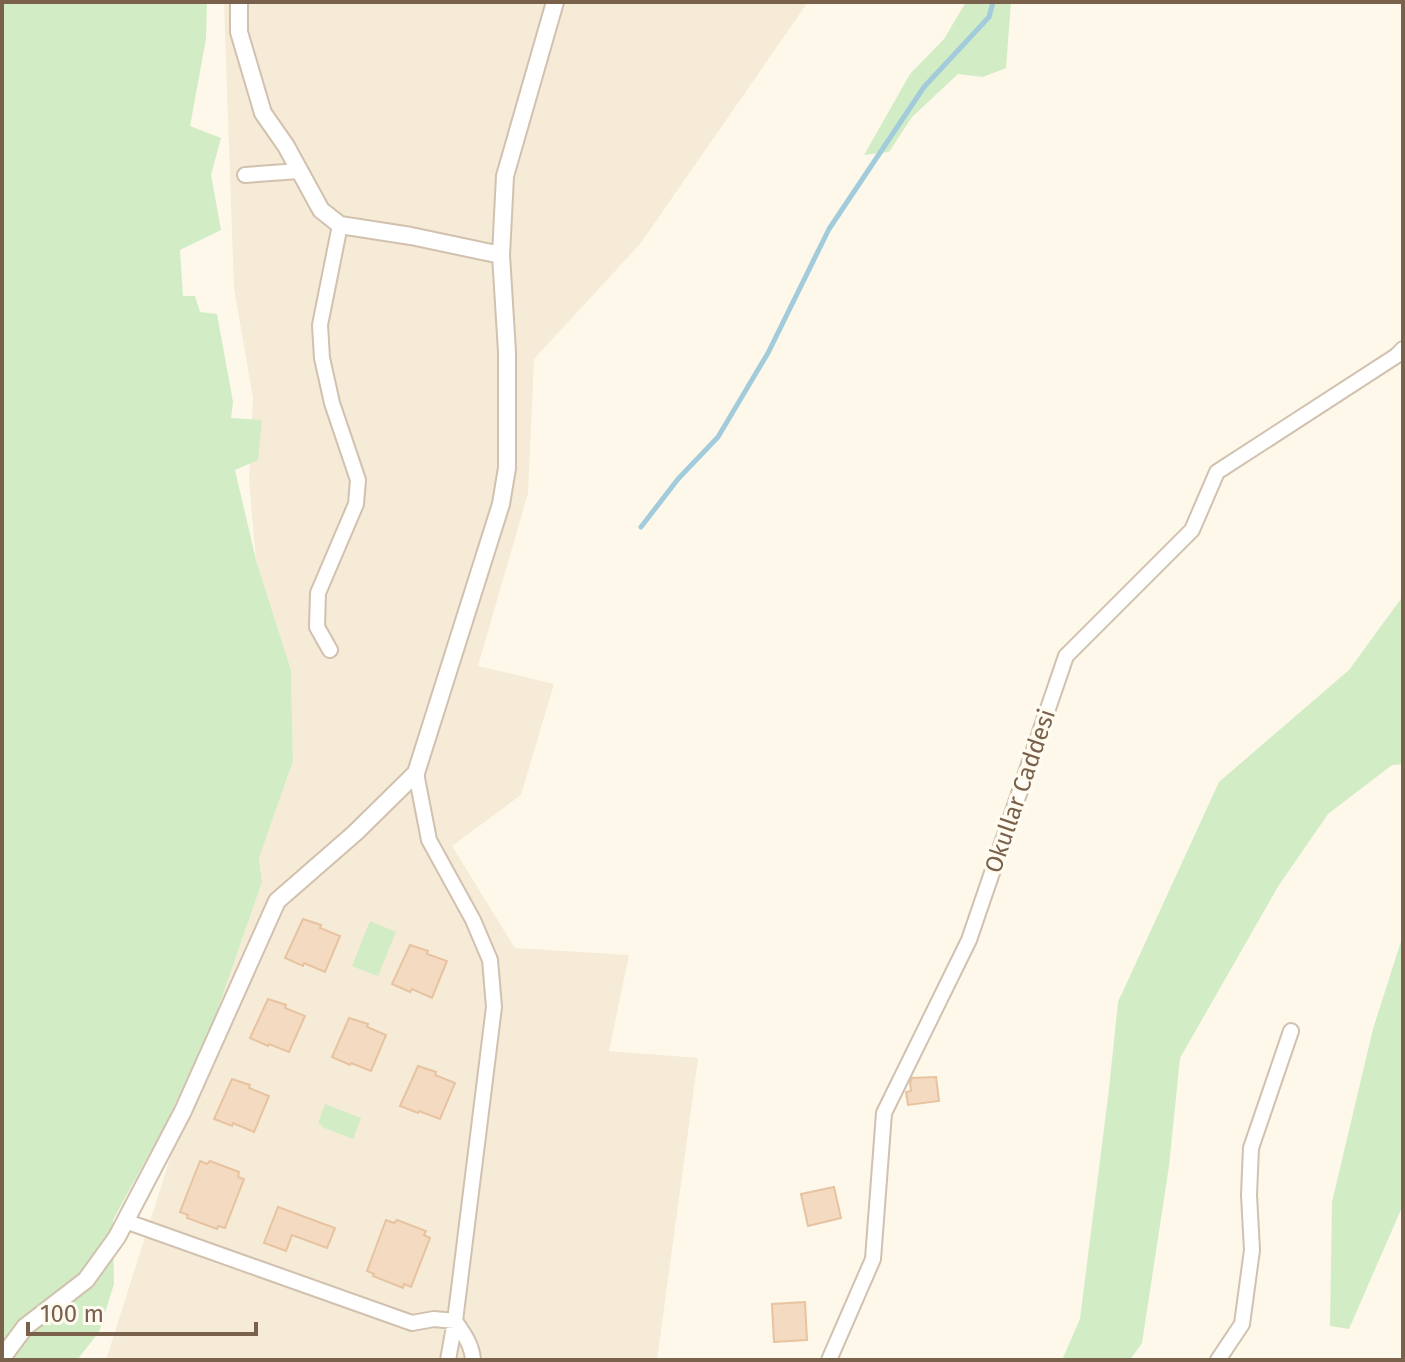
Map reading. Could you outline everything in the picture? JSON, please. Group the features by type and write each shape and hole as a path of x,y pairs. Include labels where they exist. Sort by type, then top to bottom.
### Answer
{"street":[{"path":"239,2 239,32 263,113 286,146 321,210 340,225 501,255"},
{"path":"2,1358 25,1327 86,1280 117,1237 183,1111 277,901 355,833 416,773 501,504 507,468 507,352 501,255 505,176 555,2"},
{"path":"245,175 299,171"},
{"path":"330,650 317,627 318,593 356,504 358,480 332,403 322,358 320,325 340,225"},
{"name":"Okullar Caddesi","path":"829,1360 873,1259 884,1113 969,940 1066,656 1192,530 1217,472 1403,349"},
{"path":"416,773 429,840 473,920 490,960 494,1007 448,1360"},
{"path":"1218,1360 1242,1324 1252,1250 1249,1195 1251,1148 1291,1031"},
{"path":"125,1221 412,1323 434,1319 455,1321"},
{"path":"455,1321 466,1338 473,1360"}],"shaded area":[{"path":"224,2 808,2 640,244 534,359 528,493 478,666 554,684 521,795 452,846 515,948 629,955 609,1051 698,1058 657,1360 106,1360 213,1023 262,882 259,858 293,761 291,670 256,560 249,480 253,398 234,288"}],"green space":[{"path":"2,2 207,2 206,39 190,126 221,138 211,175 221,230 180,250 183,296 195,296 200,312 217,314 233,402 231,418 262,420 258,460 235,470 256,560 291,670 293,761 259,858 262,882 213,1023 167,1121 113,1220 114,1284 99,1332 77,1360 2,1360"},
{"path":"966,2 1011,2 1006,68 983,77 958,74 912,117 889,152 864,155 910,74 944,39"},
{"path":"1403,596 1403,764 1392,765 1328,814 1279,885 1180,1058 1169,1166 1142,1343 1130,1360 1062,1360 1080,1319 1118,1002 1219,782 1349,670"},
{"path":"370,921 396,932 378,976 352,966"},
{"path":"1403,935 1403,1205 1349,1329 1330,1326 1332,1202 1373,1029"},
{"path":"325,1104 361,1118 353,1139 318,1123"}],"building":[{"path":"303,919 340,936 325,972 285,958"},
{"path":"410,945 447,961 432,998 392,984"},
{"path":"268,999 305,1016 289,1052 250,1038"},
{"path":"349,1018 368,1024 367,1027 386,1035 371,1071 332,1057"},
{"path":"418,1066 455,1083 440,1119 400,1106"},
{"path":"936,1077 939,1101 908,1105 906,1092 911,1091 912,1078"},
{"path":"232,1079 269,1096 254,1132 214,1119"},
{"path":"200,1161 207,1164 210,1161 239,1172 238,1177 244,1179 225,1228 218,1226 217,1229 187,1218 188,1215 180,1212"},
{"path":"834,1187 841,1218 808,1226 801,1194"},
{"path":"278,1207 335,1228 327,1248 292,1235 286,1251 264,1243"},
{"path":"386,1220 394,1223 397,1220 426,1231 424,1235 430,1238 411,1287 404,1284 403,1288 367,1271"},
{"path":"805,1302 807,1340 774,1342 772,1304"}],"waterway":[{"path":"641,527 678,479 718,437 768,353 829,229 924,87 989,17 993,2"}]}
